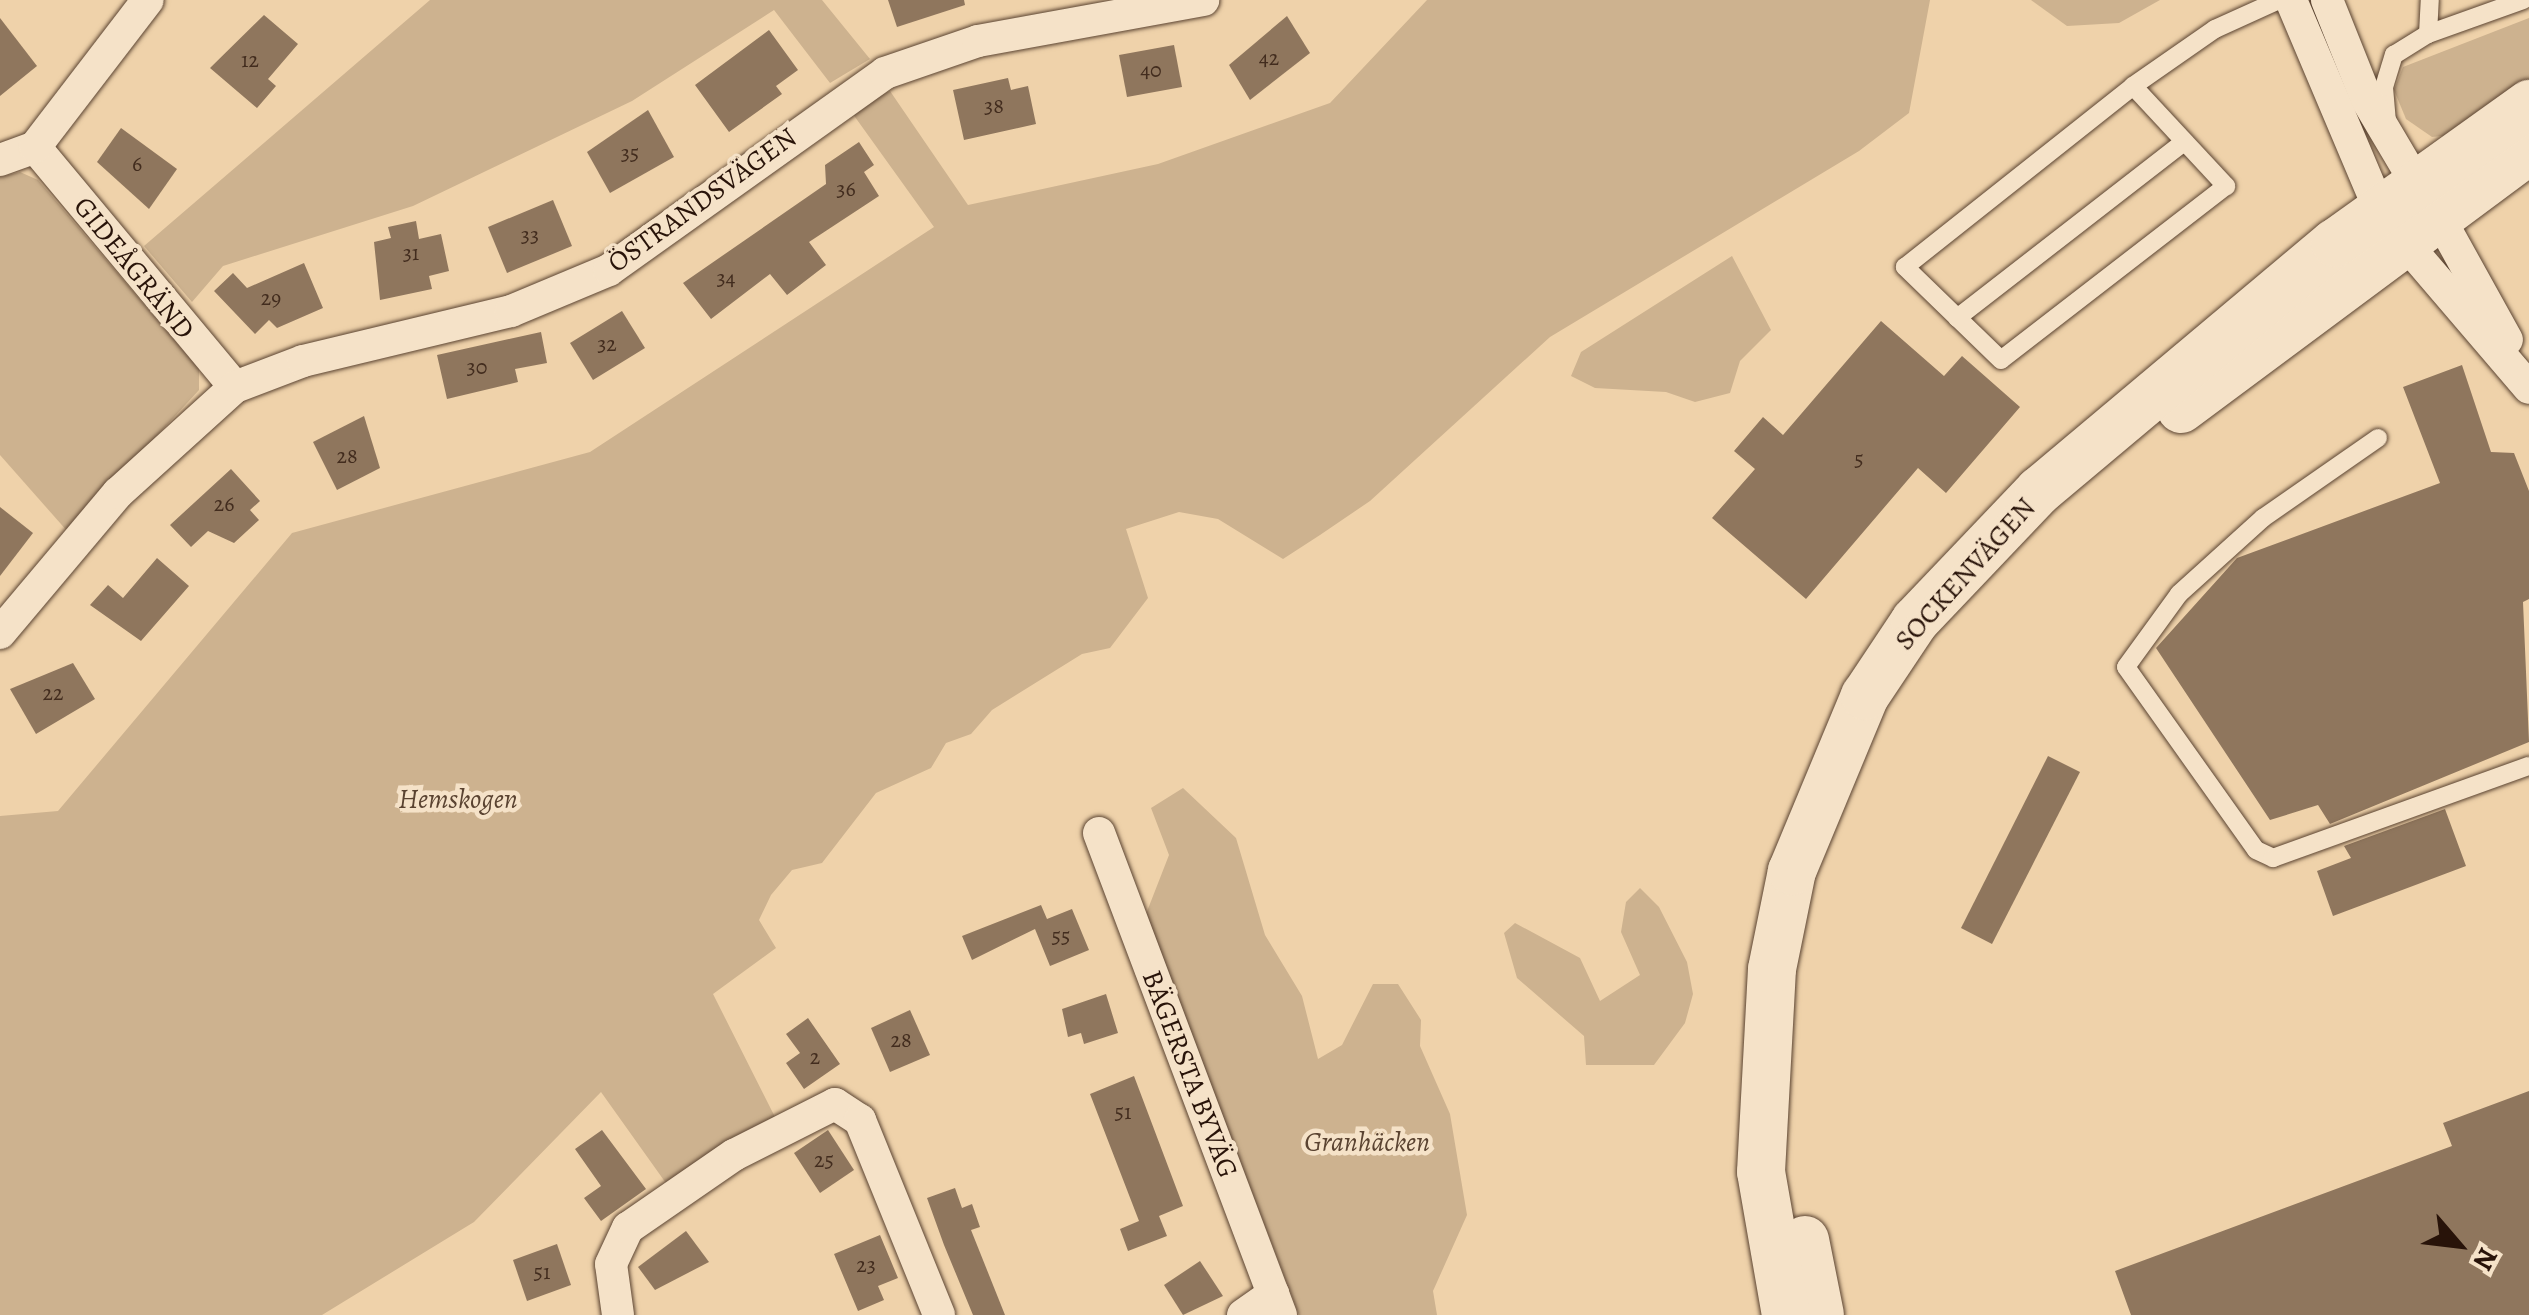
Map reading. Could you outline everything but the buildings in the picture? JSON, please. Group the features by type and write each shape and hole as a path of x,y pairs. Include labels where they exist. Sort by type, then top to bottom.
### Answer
{"main road":[{"name":"SOCKENVÄGEN","path":"1820,1315 1790,1169 1797,954 1848,787 1889,704 1936,636 2058,514 2412,216 2529,104"},
{"name":"SOCKENVÄGEN","path":"1786,1315 1761,1172 1772,969 1792,871 1865,696 1915,621 2040,491 2188,362 2412,216 2529,151"}],"street":[{"path":"0,160 35,148 148,0"},
{"name":"ÖSTRANDSVÄGEN","path":"0,633 118,493 235,387 302,361 511,311 609,270 885,73 978,42 1203,0"},
{"path":"2291,0 2412,216 2529,386"},
{"path":"2327,0 2390,142 2412,216"},
{"name":"GIDEÅGRÄND","path":"35,148 235,387"},
{"name":"BÄGERSTA BYVÄG","path":"1098,833 1277,1305"},
{"path":"618,1315 611,1264 628,1228 826,1104 860,1120 938,1315"},
{"path":"1242,1315 1277,1305"}],"lane":[{"path":"2133,86 2226,186 2000,360 1904,267 2133,86 2215,29 2279,0"},
{"path":"2428,34 2430,0"},
{"path":"2390,142 2386,70 2394,55 2428,34 2523,0"},
{"path":"1957,318 2184,142"},
{"path":"2378,438 2263,518 2179,594 2126,667 2256,850 2273,858 2529,766"}],"green space":[{"path":"430,0 822,0 870,59 830,83 774,10 632,101 413,206 223,266 192,302 144,246"},
{"name":"Hemskogen","path":"1427,0 1930,0 1909,113 1859,151 1550,337 1370,501 1320,535 1283,559 1218,519 1179,512 1126,529 1148,598 1110,648 1082,654 992,710 971,734 946,743 931,768 876,793 822,863 792,870 771,895 759,920 776,948 713,994 776,1119 668,1186 601,1092 474,1222 322,1315 0,1315 0,816 58,811 292,533 590,452 934,227 850,110 890,91 968,205 1158,164 1330,103"},
{"path":"2031,0 2160,0 2119,23 2067,26"},
{"path":"2529,18 2529,80 2460,134 2432,137 2406,119 2394,90 2403,67"},
{"path":"20,172 38,180 199,369 199,390 68,532 0,455 0,177"},
{"path":"1732,256 1771,330 1740,361 1730,393 1695,402 1666,392 1595,388 1571,376 1581,352"},
{"name":"Granhäcken","path":"1183,788 1236,838 1265,935 1302,996 1318,1059 1342,1045 1373,984 1398,984 1421,1020 1420,1046 1450,1114 1467,1215 1433,1291 1437,1315 1299,1315 1146,914 1169,855 1151,808"},
{"path":"1640,888 1659,907 1687,962 1693,994 1685,1023 1654,1065 1586,1065 1584,1036 1517,978 1504,933 1515,923 1580,958 1600,1001 1640,975 1621,932 1626,902"}]}
